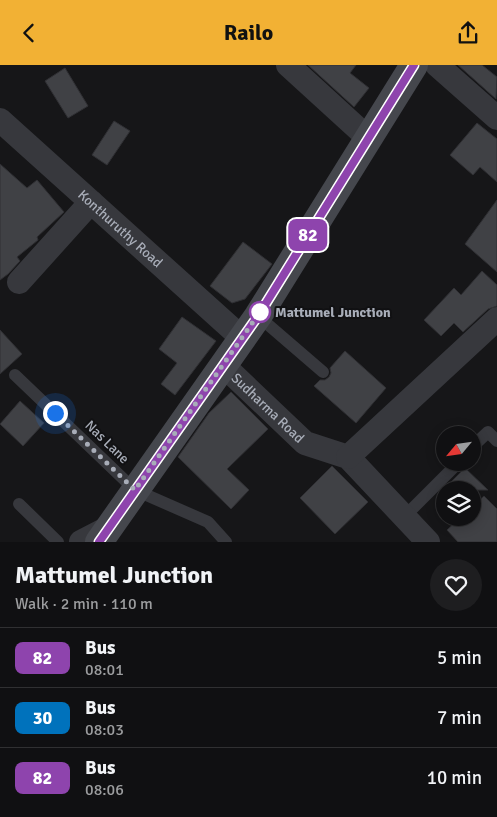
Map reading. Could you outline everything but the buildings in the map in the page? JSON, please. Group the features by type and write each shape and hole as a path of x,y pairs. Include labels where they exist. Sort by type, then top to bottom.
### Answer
{"main road":[{"path":"106,537 135,490 258,316 414,65"}],"street":[{"path":"288,65 368,138"},
{"path":"437,65 497,118"},
{"name":"Konthuruthy Road","path":"0,120 242,338"},
{"path":"19,282 92,202"},
{"path":"348,457 497,319"},
{"name":"Sudharma Road","path":"223,365 305,443 348,457 428,542"},
{"path":"81,542 106,537"}],"lane":[{"path":"258,316 323,372"},
{"name":"Nas Lane","path":"15,375 135,490"},
{"path":"481,439 488,432 497,441"},
{"path":"404,517 450,471"},
{"path":"135,490 208,522 226,542"},
{"path":"19,504 58,542"}],"bus line":[{"name":"82","path":"99,542 258,316 414,65"}],"place":[{"name":"Mattumel Junction","path":"260,312"}],"route":[{"path":"55,413 135,490 260,312"}]}
